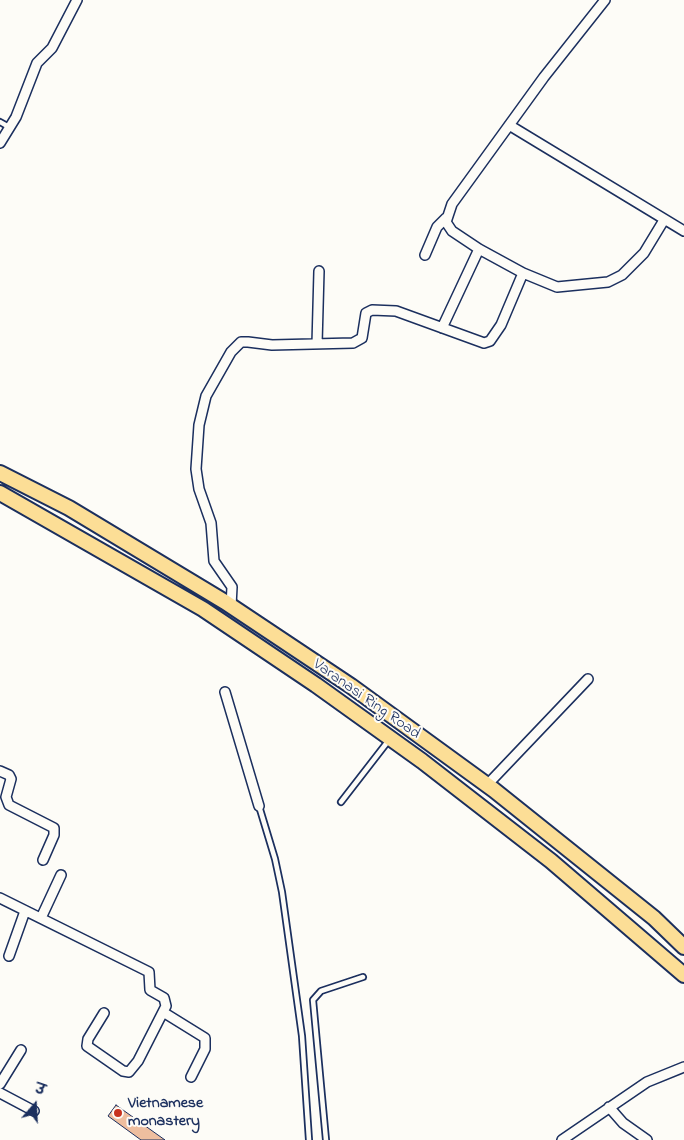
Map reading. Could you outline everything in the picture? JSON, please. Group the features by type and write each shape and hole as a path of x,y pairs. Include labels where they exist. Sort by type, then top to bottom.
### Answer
{"highway":[{"name":"Varanasi Ring Road","path":"0,473 69,508 231,606 352,686 487,785 654,918 684,947"},
{"name":"Varanasi Ring Road","path":"0,493 203,609 390,738 550,861 684,975"}],"street":[{"path":"0,143 16,117 37,62 52,48 77,0"},
{"path":"424,255 437,228 446,218 452,204 509,125 605,0"},
{"path":"509,125 684,232"},
{"path":"446,218 452,231 479,249 524,273 557,287 608,282 622,275 644,253 664,220"},
{"path":"442,328 479,249"},
{"path":"317,344 319,271"},
{"path":"231,606 232,587 214,561 211,524 197,478 199,425 206,396 220,368 231,352 241,342 272,346 358,342 363,334 366,313 372,310 396,311 484,344 490,341 501,325 524,273"},
{"path":"487,785 588,678"},
{"path":"225,692 259,806"},
{"path":"0,771 9,775 11,779 6,797 9,805 54,828 54,835 43,860"},
{"path":"41,918 61,875"},
{"path":"0,898 147,970 150,974 150,990 166,1000 164,1012 131,1071 126,1072 87,1046 88,1039 104,1013"},
{"path":"9,956 25,911"},
{"path":"654,918 684,937"},
{"path":"164,1012 205,1038 204,1049 191,1077"},
{"path":"0,1084 21,1050"},
{"path":"568,1138 608,1107 647,1082 684,1067"},
{"path":"0,1094 34,1111"},
{"path":"608,1107 623,1122 648,1140"}],"lane":[{"path":"0,122 9,127"},
{"path":"341,802 390,738"},
{"path":"259,806 276,859 282,892 302,1036 309,1140"},
{"path":"326,1140 313,1000 321,990 363,977"}],"building":[{"path":"116,1105 165,1140 141,1140 108,1116"}],"place":[{"name":"Vietnamese monastery","path":"118,1113"}]}
